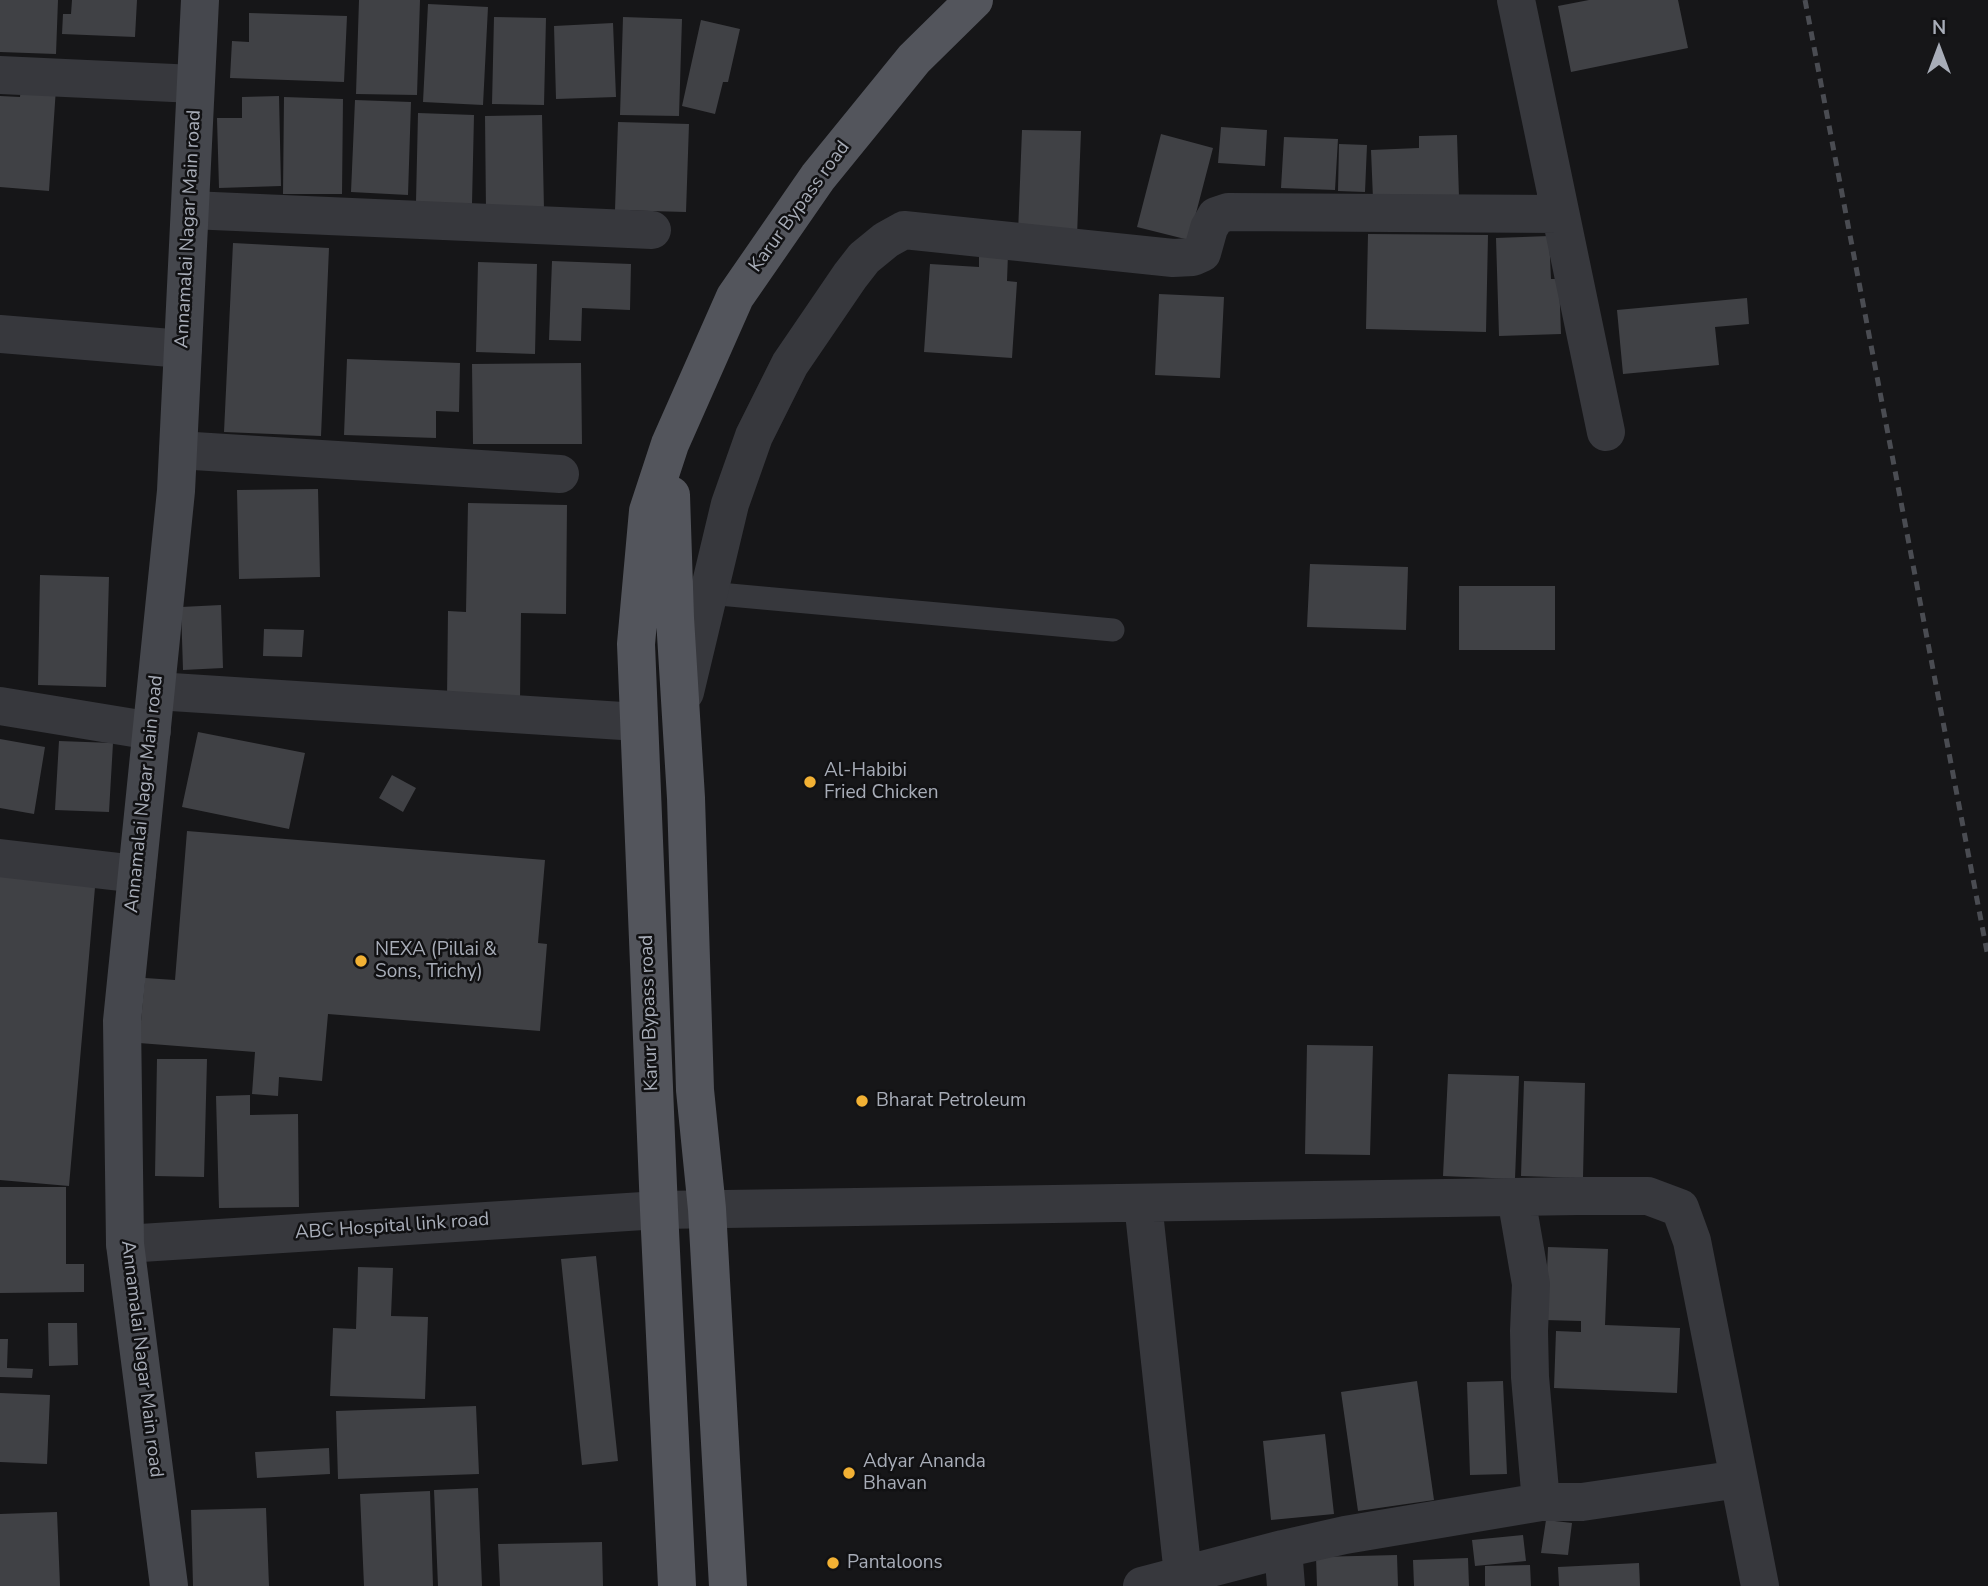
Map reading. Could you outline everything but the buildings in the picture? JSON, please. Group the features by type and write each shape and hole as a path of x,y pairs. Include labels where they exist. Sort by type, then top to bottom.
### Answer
{"main road":[{"name":"Karur Bypass road","path":"677,1586 635,644 648,511 670,444 743,286 818,177 914,59 974,0"},
{"name":"Karur Bypass road","path":"670,444 675,618 687,812 695,1090 707,1209 728,1586"}],"street":[{"name":"Annamalai Nagar Main road","path":"169,1586 125,1244 122,1021 176,491 200,0"},
{"path":"1516,0 1606,432"},
{"path":"0,75 195,84"},
{"path":"190,210 652,230"},
{"path":"682,708 730,504 754,436 790,364 850,276 864,258 886,240 904,230 1173,258 1193,257 1202,253 1209,228 1216,216 1228,212 1560,214"},
{"path":"0,334 183,349"},
{"path":"178,450 560,474"},
{"path":"156,691 638,722"},
{"path":"0,706 152,731"},
{"path":"0,858 137,874"},
{"name":"ABC Hospital link road","path":"125,1244 659,1210 1648,1196 1680,1209 1692,1241 1739,1479"},
{"path":"1516,1197 1531,1284 1530,1377 1541,1502"},
{"path":"1143,1203 1183,1575"},
{"path":"1142,1586 1183,1575 1285,1567 1345,1535 1541,1502 1582,1502 1739,1479 1760,1586"}],"lane":[{"path":"708,593 1114,630"}],"railway":[{"path":"1805,0 1988,957"}],"place":[{"name":"Al-Habibi Fried Chicken","path":"810,782"},
{"name":"NEXA (Pillai & Sons, Trichy)","path":"361,961"},
{"name":"Bharat Petroleum","path":"862,1101"},
{"name":"Adyar Ananda Bhavan","path":"849,1473"},
{"name":"Pantaloons","path":"833,1563"}]}
